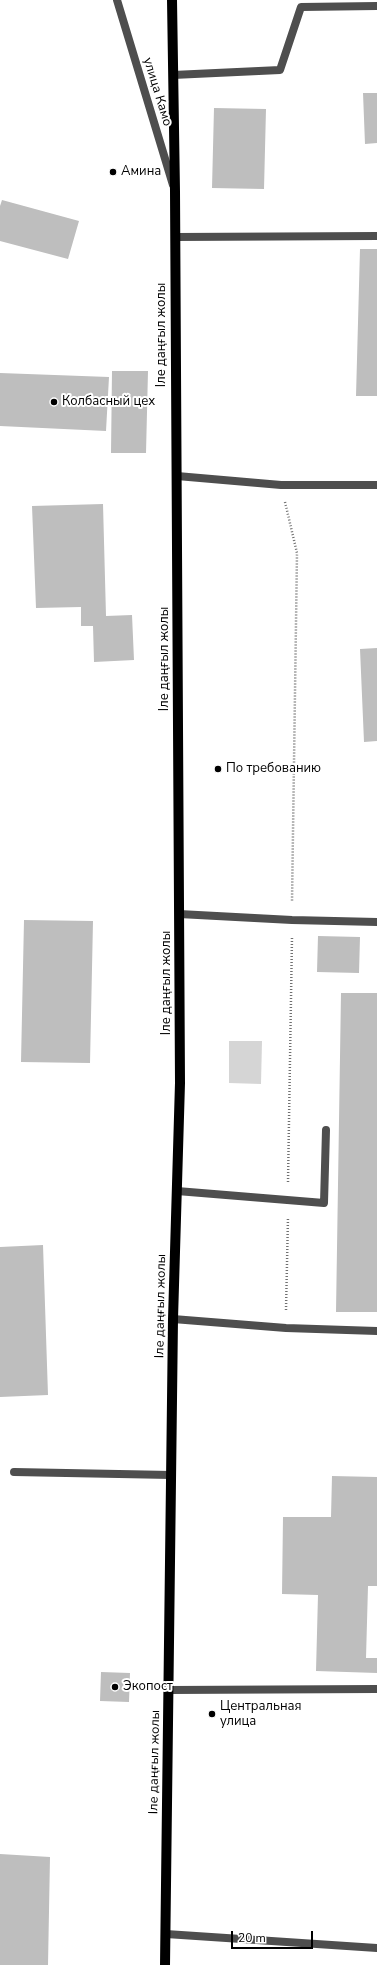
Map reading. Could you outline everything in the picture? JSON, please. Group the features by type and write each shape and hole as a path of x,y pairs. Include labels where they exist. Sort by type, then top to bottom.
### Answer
{"main road":[{"name":"Іле даңғыл жолы","path":"166,1965 173,1319 180,1083 172,0"}],"street":[{"name":"улица Камо","path":"117,0 174,191"},
{"path":"173,75 280,70 301,6 377,6"},
{"path":"174,237 377,236"},
{"path":"176,476 281,484 377,485"},
{"path":"179,914 292,920 377,922"},
{"path":"177,1191 324,1204 326,1130"},
{"path":"173,1319 286,1328 377,1331"},
{"path":"14,1472 171,1475"},
{"path":"169,1690 377,1689"},
{"path":"166,1934 377,1948"}],"shaded area":[{"path":"229,1041 262,1041 261,1084 229,1083"}],"building":[{"path":"363,93 377,93 377,143 365,144"},
{"path":"214,108 266,109 264,189 212,188"},
{"path":"2,200 79,221 68,259 0,241 0,206"},
{"path":"360,249 377,249 377,396 356,396"},
{"path":"112,371 148,371 146,453 111,453"},
{"name":"Колбасный цех","path":"0,373 109,377 106,431 0,426"},
{"path":"103,504 106,616 132,615 134,660 94,662 93,626 81,626 81,607 36,608 32,506"},
{"path":"377,648 377,741 364,742 360,649"},
{"path":"24,920 93,921 90,1063 21,1062"},
{"path":"318,936 360,937 359,973 317,972"},
{"path":"341,993 377,993 377,1312 336,1312"},
{"path":"43,1245 48,1395 0,1397 0,1247"},
{"path":"332,1476 377,1477 377,1586 368,1586 366,1658 377,1658 377,1673 316,1671 318,1595 282,1594 283,1517 331,1517"},
{"name":"Экопост","path":"101,1672 130,1673 129,1702 100,1701"},
{"path":"0,1854 50,1857 48,1965 0,1965"}],"place":[{"name":"Амина","path":"113,172"},
{"name":"Колбасный цех","path":"54,402"},
{"name":"По требованию","path":"218,769"},
{"name":"Экопост","path":"115,1687"},
{"name":"Центральная улица","path":"212,1714"}]}
